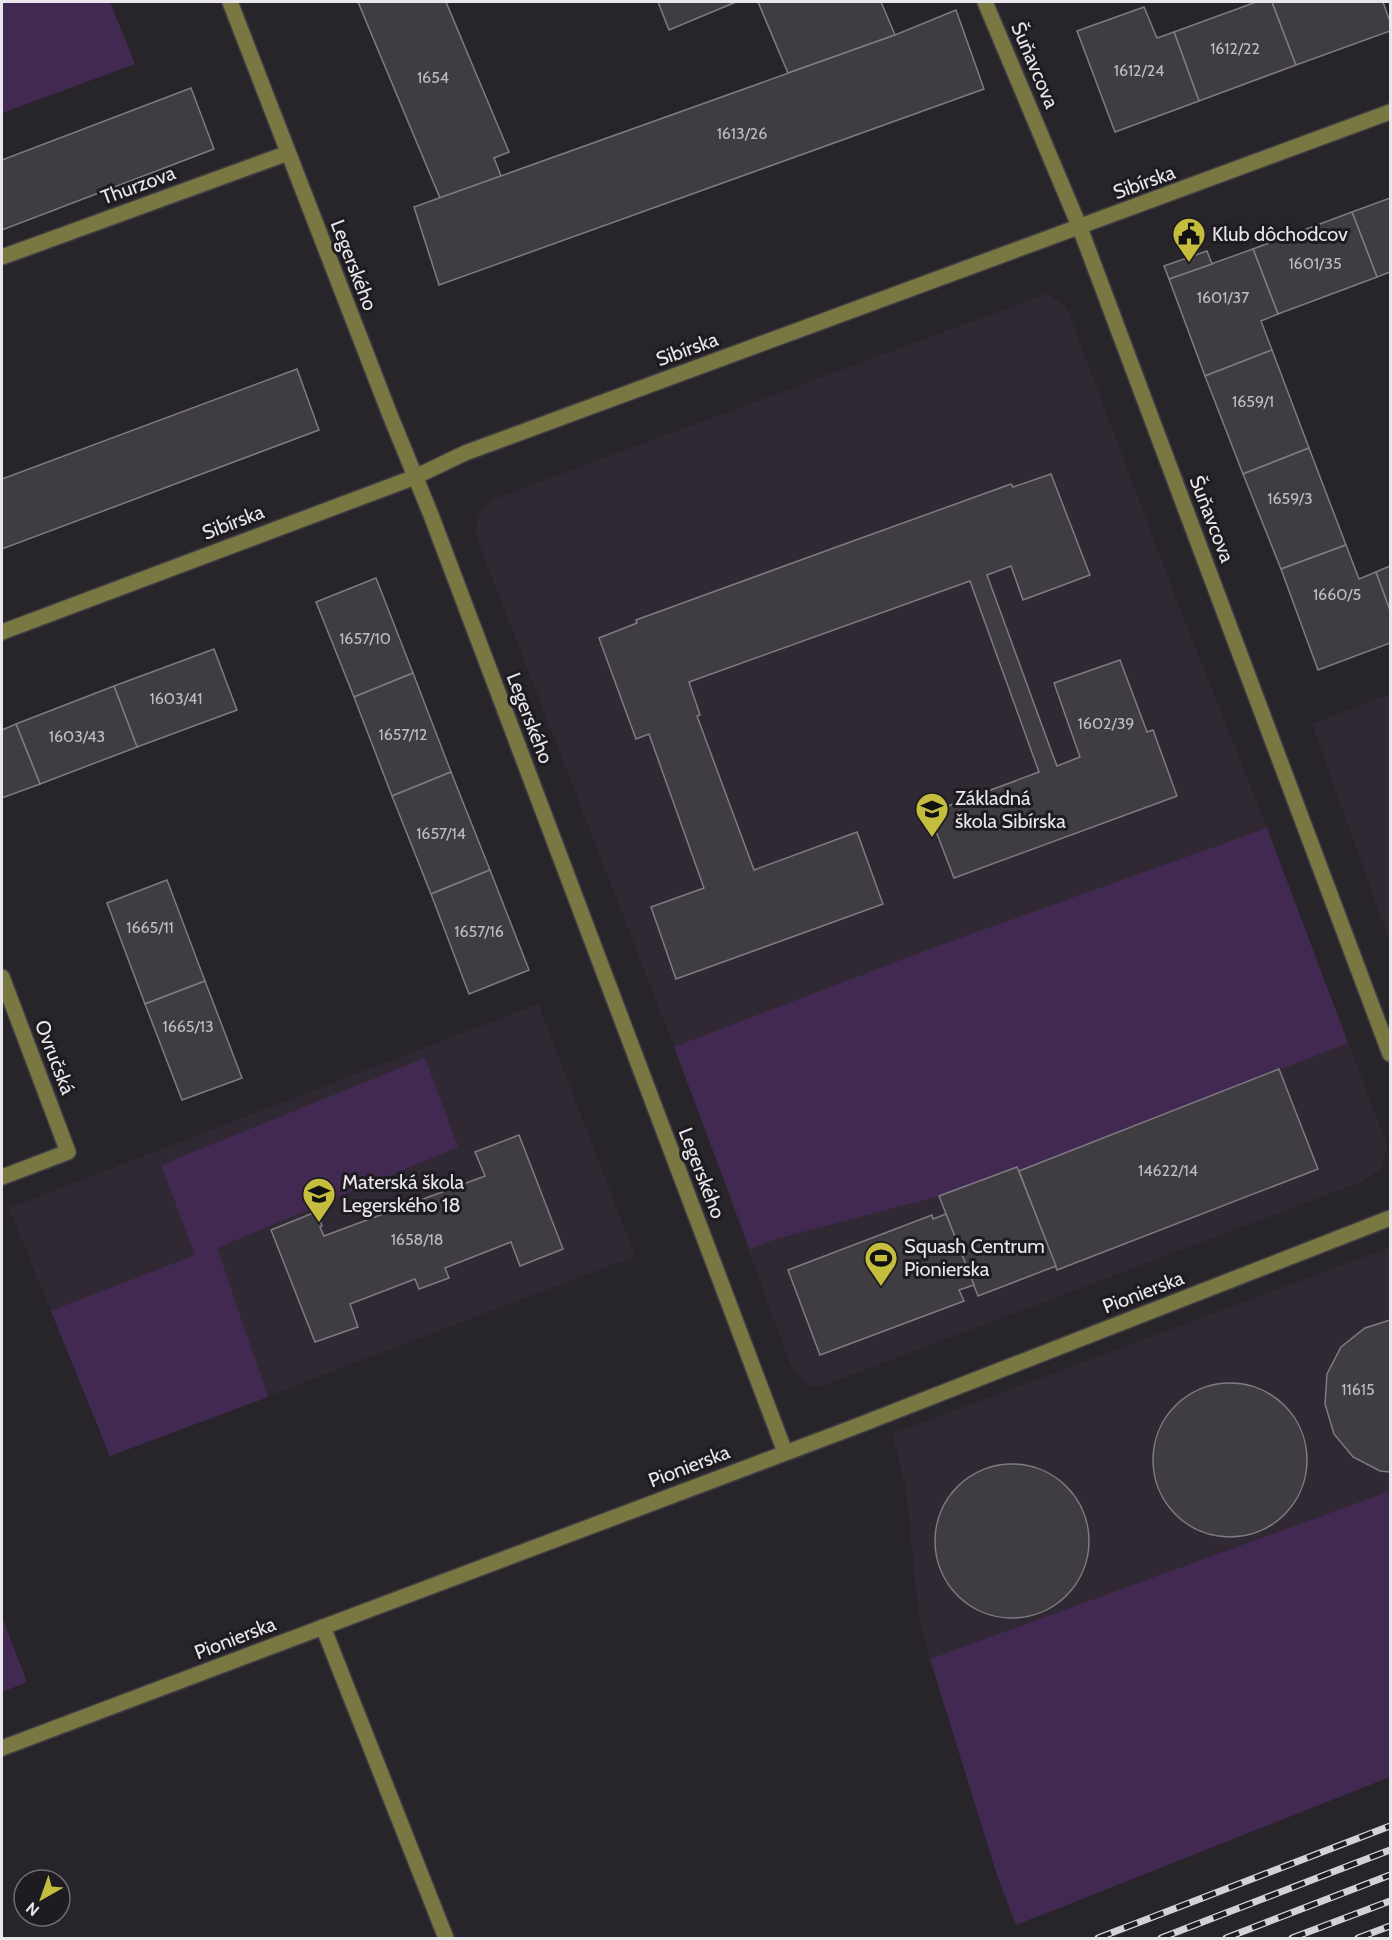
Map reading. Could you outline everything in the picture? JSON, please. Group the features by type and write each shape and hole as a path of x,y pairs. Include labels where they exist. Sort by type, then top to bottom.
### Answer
{"street":[{"name":"Legerského","path":"230,2 444,550 785,1452"},
{"name":"Šuňavcova","path":"985,2 1080,228 1390,1054"},
{"name":"Sibírska","path":"2,632 415,477 476,449 1390,112"},
{"name":"Thurzova","path":"2,257 288,153"},
{"name":"Ovručská","path":"2,977 68,1152 2,1177"},
{"name":"Pionierska","path":"2,1748 785,1452 1390,1218"},
{"path":"323,1627 446,1938"}],"shaded area":[{"path":"2,2 110,2 135,64 2,113"},
{"name":"Základná škola Sibírska","path":"1046,294 1066,306 1175,596 1267,828 1387,1145 1381,1169 1363,1181 819,1387 808,1385 791,1366 685,1075 476,536 478,518 491,500"},
{"path":"1390,694 1390,942 1312,724"},
{"path":"1267,828 1348,1043 1019,1171 1016,1167 939,1196 776,1239 750,1249 674,1047 935,947"},
{"name":"Materská škola Legerského 18","path":"538,1004 635,1256 110,1456 9,1208"},
{"path":"425,1058 458,1147 217,1248 268,1397 110,1456 51,1311 195,1255 161,1165"},
{"path":"1390,1247 1390,1491 930,1659 919,1619 906,1488 892,1434"},
{"path":"1390,1491 1390,1777 1016,1925 997,1875 930,1659"},
{"path":"2,1617 27,1682 2,1692"}],"building":[{"path":"358,2 446,2 509,152 494,158 501,176 440,198"},
{"path":"658,2 736,2 669,30"},
{"path":"758,2 881,2 895,35 788,73"},
{"path":"1256,2 1272,2 1296,65 1199,101 1174,32"},
{"path":"1272,2 1383,2 1390,22 1390,31 1296,65"},
{"path":"1144,7 1157,38 1174,32 1199,101 1115,132 1077,31"},
{"path":"956,10 984,89 439,285 414,207 895,35"},
{"path":"191,88 214,149 2,230 2,160"},
{"path":"1390,198 1390,272 1377,277 1352,212"},
{"path":"1352,212 1377,277 1278,314 1253,249"},
{"path":"1253,249 1278,314 1261,321 1272,350 1205,376 1169,279"},
{"path":"1207,251 1212,264 1169,279 1164,266"},
{"path":"1272,350 1309,448 1243,474 1205,376"},
{"path":"297,369 319,430 2,549 2,479"},
{"path":"1309,448 1346,545 1281,569 1243,474"},
{"path":"1051,474 1090,575 1023,600 1011,566 987,575 1057,766 1080,757 1054,683 1120,660 1147,732 1153,730 1177,796 954,878 929,813 1039,772 970,581 689,682 700,715 697,716 754,870 857,832 883,904 676,979 651,907 704,888 649,734 636,739 599,638 637,623 636,620 842,545 1011,484 1013,487"},
{"path":"1346,545 1359,579 1376,572 1390,610 1390,643 1318,670 1281,569"},
{"path":"1390,566 1390,610 1376,572"},
{"path":"376,578 413,673 354,697 316,602"},
{"path":"214,649 237,710 137,747 114,686"},
{"path":"413,673 451,772 392,796 354,697"},
{"path":"114,686 137,747 40,784 16,724"},
{"path":"16,724 40,784 2,798 2,730"},
{"path":"451,772 490,870 431,894 392,796"},
{"path":"490,870 529,970 469,994 431,894"},
{"path":"167,880 205,981 145,1004 107,903"},
{"path":"205,981 242,1078 182,1100 145,1004"},
{"path":"1279,1069 1318,1169 1057,1270 1019,1171"},
{"path":"519,1135 563,1249 520,1266 511,1242 445,1268 449,1278 419,1289 415,1279 350,1304 358,1327 315,1342 271,1230 313,1213 314,1216 318,1215 324,1236 485,1176 475,1152"},
{"path":"1017,1167 1056,1266 978,1296 939,1196"},
{"name":"Squash Centrum Pionierska","path":"946,1214 974,1285 959,1290 964,1301 820,1355 788,1270 932,1215 933,1219"},
{"path":"1390,1320 1390,1472 1380,1471 1353,1457 1334,1434 1325,1404 1327,1374 1341,1347 1365,1328"},
{"path":"1230,1383 1259,1389 1273,1396 1284,1406 1294,1417 1301,1431 1307,1460 1301,1489 1294,1503 1284,1514 1273,1524 1259,1531 1230,1537 1201,1531 1187,1524 1176,1514 1166,1503 1159,1489 1153,1460 1159,1431 1166,1417 1176,1406 1187,1396 1201,1389"},
{"path":"1012,1464 1041,1470 1055,1477 1066,1487 1076,1498 1083,1512 1089,1541 1083,1570 1076,1584 1066,1595 1055,1605 1041,1612 1012,1618 983,1612 969,1605 958,1595 948,1584 941,1570 935,1541 941,1512 948,1498 958,1487 969,1477 983,1470"}],"railway":[{"path":"1098,1938 1390,1826"},
{"path":"1161,1938 1390,1850"},
{"path":"1226,1938 1390,1875"},
{"path":"1292,1938 1390,1901"},
{"path":"1358,1938 1390,1926"}],"place":[{"name":"Klub dôchodcov","path":"1189,263"},
{"name":"Základná škola Sibírska","path":"932,838"},
{"name":"Materská škola Legerského 18","path":"319,1223"},
{"name":"Squash Centrum Pionierska","path":"881,1287"}]}
